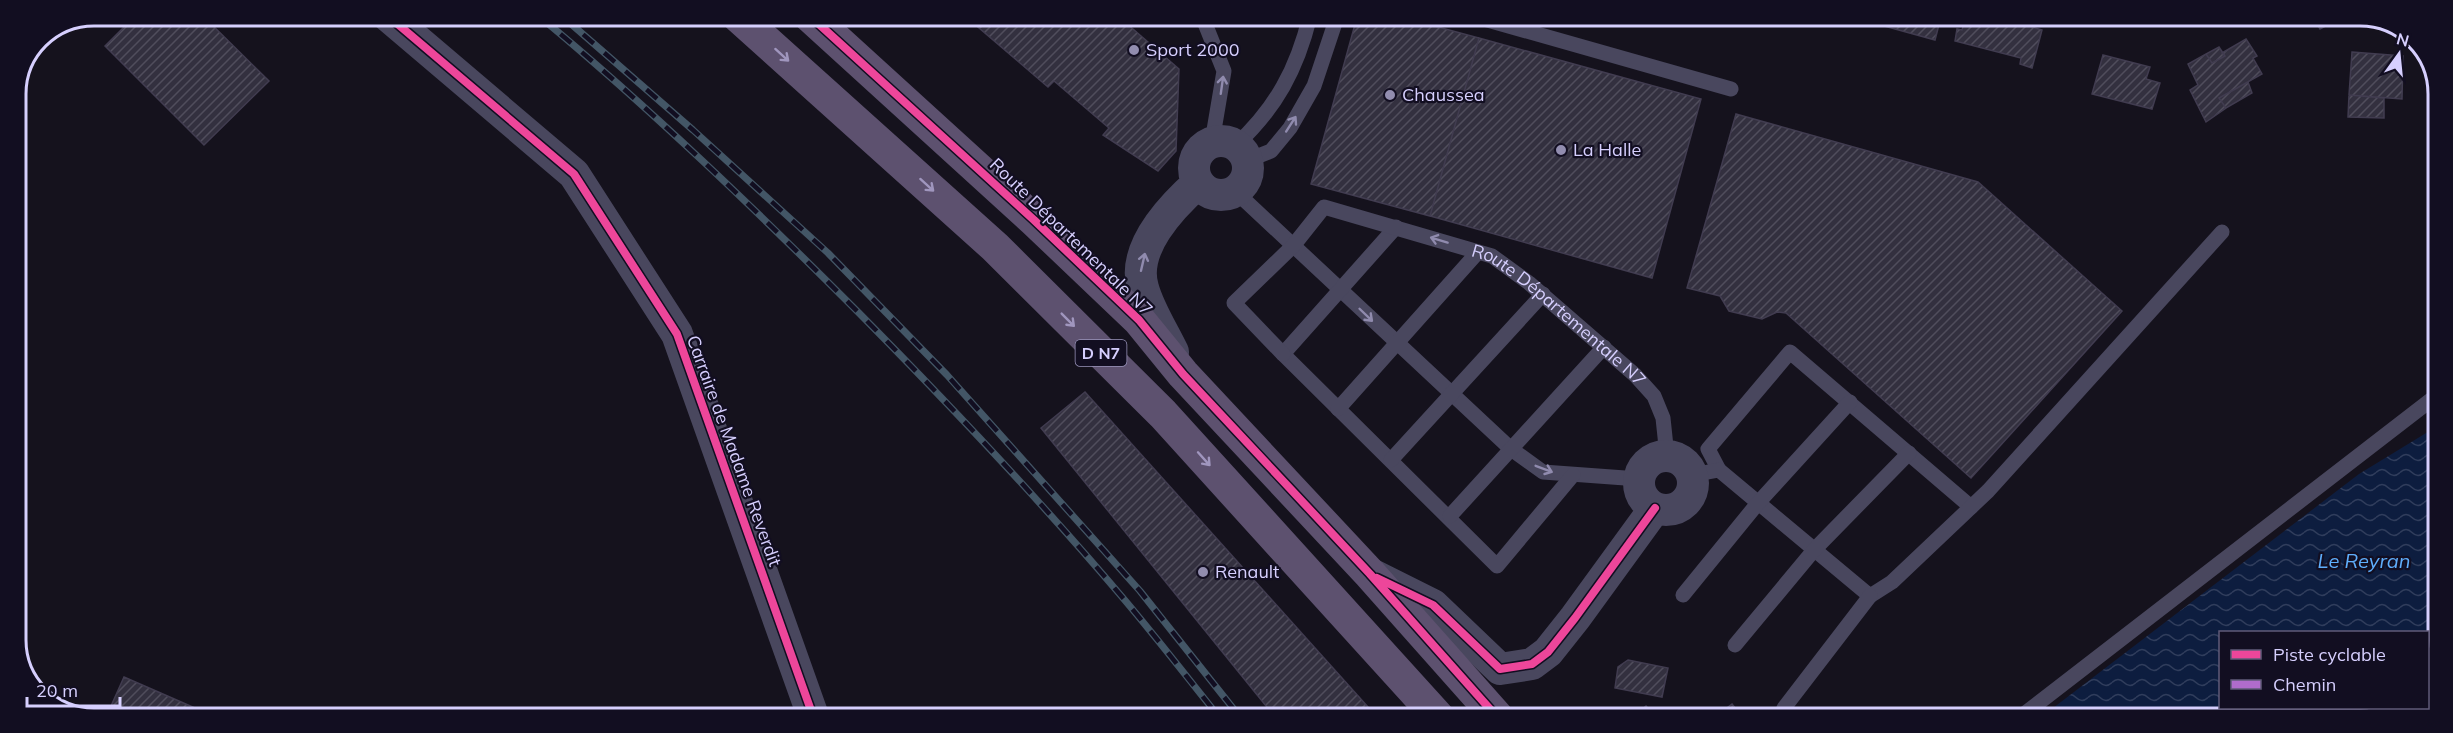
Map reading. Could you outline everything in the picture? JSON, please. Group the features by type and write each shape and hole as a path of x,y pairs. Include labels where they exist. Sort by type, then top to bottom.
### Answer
{"main road":[{"name":"D N7","path":"749,26 994,247 1163,414 1430,708"},
{"name":"Route Départementale N7","path":"795,26 1024,232 1128,332 1183,374"},
{"name":"Route Départementale N7","path":"821,26 1034,220 1139,320 1183,374 1370,574 1489,708"}],"street":[{"name":"Carraire de Madame Reverdit","path":"400,26 574,174 677,334 810,708"},
{"path":"1232,149 1247,178 1236,192 1220,196 1211,194 1198,183 1194,174 1197,155 1232,149"},
{"name":"Route Départementale N7","path":"1183,374 1143,289 1141,275 1151,234 1198,183"},
{"path":"1667,456 1706,473 1681,506 1667,510 1656,508 1643,497 1640,488 1639,479 1644,468 1651,461 1667,456"},
{"name":"Route Départementale N7","path":"1370,574 1433,605 1500,669 1532,664 1548,652 1656,508"}],"lane":[{"path":"1206,26 1224,71 1232,149"},
{"path":"1232,149 1250,132 1290,78 1308,26"},
{"path":"1232,149 1271,151 1290,128 1314,86 1334,26"},
{"path":"1509,26 1731,89"},
{"path":"1236,192 1511,449 1544,472 1639,479"},
{"name":"Route Départementale N7","path":"1574,475 1497,566 1450,516 1338,409 1234,303 1293,246 1324,207 1492,256 1543,294 1604,347 1654,396 1664,418 1667,456"},
{"path":"1283,354 1396,227"},
{"path":"1784,708 1870,596 1892,582 1971,507 2222,232"},
{"path":"1338,409 1478,252"},
{"path":"1391,460 1543,294"},
{"path":"1450,516 1604,347"},
{"path":"1870,596 1758,503 1706,473 1708,449 1790,352 1971,507"},
{"path":"1683,595 1758,503 1850,402"},
{"path":"2032,708 2428,403"},
{"path":"1735,645 1814,550 1909,453"}],"water":[{"name":"Le Reyran","path":"2428,432 2428,631 2219,631 2219,708 2053,708 2359,474"}],"building":[{"path":"125,26 213,26 269,81 204,145 105,46"},
{"path":"977,26 1130,26 1179,69 1176,151 1158,171 1103,135 1109,128 1054,81 1048,87"},
{"path":"1355,26 1434,26 1479,38 1430,216 1311,184"},
{"path":"1884,26 1939,26 1935,40"},
{"path":"1963,26 2029,26 2042,30 2032,68 2020,64 2021,58 1955,41 1957,29 1962,30"},
{"path":"1479,38 1701,99 1652,278 1430,216"},
{"path":"2246,39 2257,56 2253,58 2262,74 2219,98 2226,108 2206,122 2190,90 2198,85 2188,64 2206,54 2212,63 2225,56 2222,53"},
{"path":"2219,47 2225,56 2212,63 2206,54"},
{"path":"2352,52 2403,56 2402,99 2349,95"},
{"path":"2103,55 2150,67 2146,79 2160,83 2152,109 2092,94"},
{"path":"2248,82 2252,93 2226,108 2219,98"},
{"path":"2349,95 2384,98 2384,118 2348,117"},
{"path":"1736,114 1978,182 2122,311 1971,478 1786,313 1777,312 1762,319 1729,311 1720,296 1687,288"},
{"name":"Renault","path":"1085,392 1369,708 1268,708 1041,428"},
{"path":"1628,660 1668,668 1662,697 1615,688 1618,667"},
{"path":"124,677 195,708 110,708"}],"railway":[{"path":"551,26 622,87 742,198 927,382 1091,561 1212,708"},
{"path":"573,26 693,130 828,253 947,375 1140,591 1233,708"}],"cycle path":[{"path":"400,26 574,174 677,334 810,708"},
{"path":"821,26 1034,220 1139,320 1183,374 1370,574 1489,708"},
{"path":"1377,578 1433,605 1500,669 1532,664 1548,652 1575,618 1655,508"}],"place":[{"name":"Sport 2000","path":"1134,50"},
{"name":"Chaussea","path":"1390,95"},
{"name":"La Halle","path":"1561,150"},
{"name":"Renault","path":"1203,572"}]}
